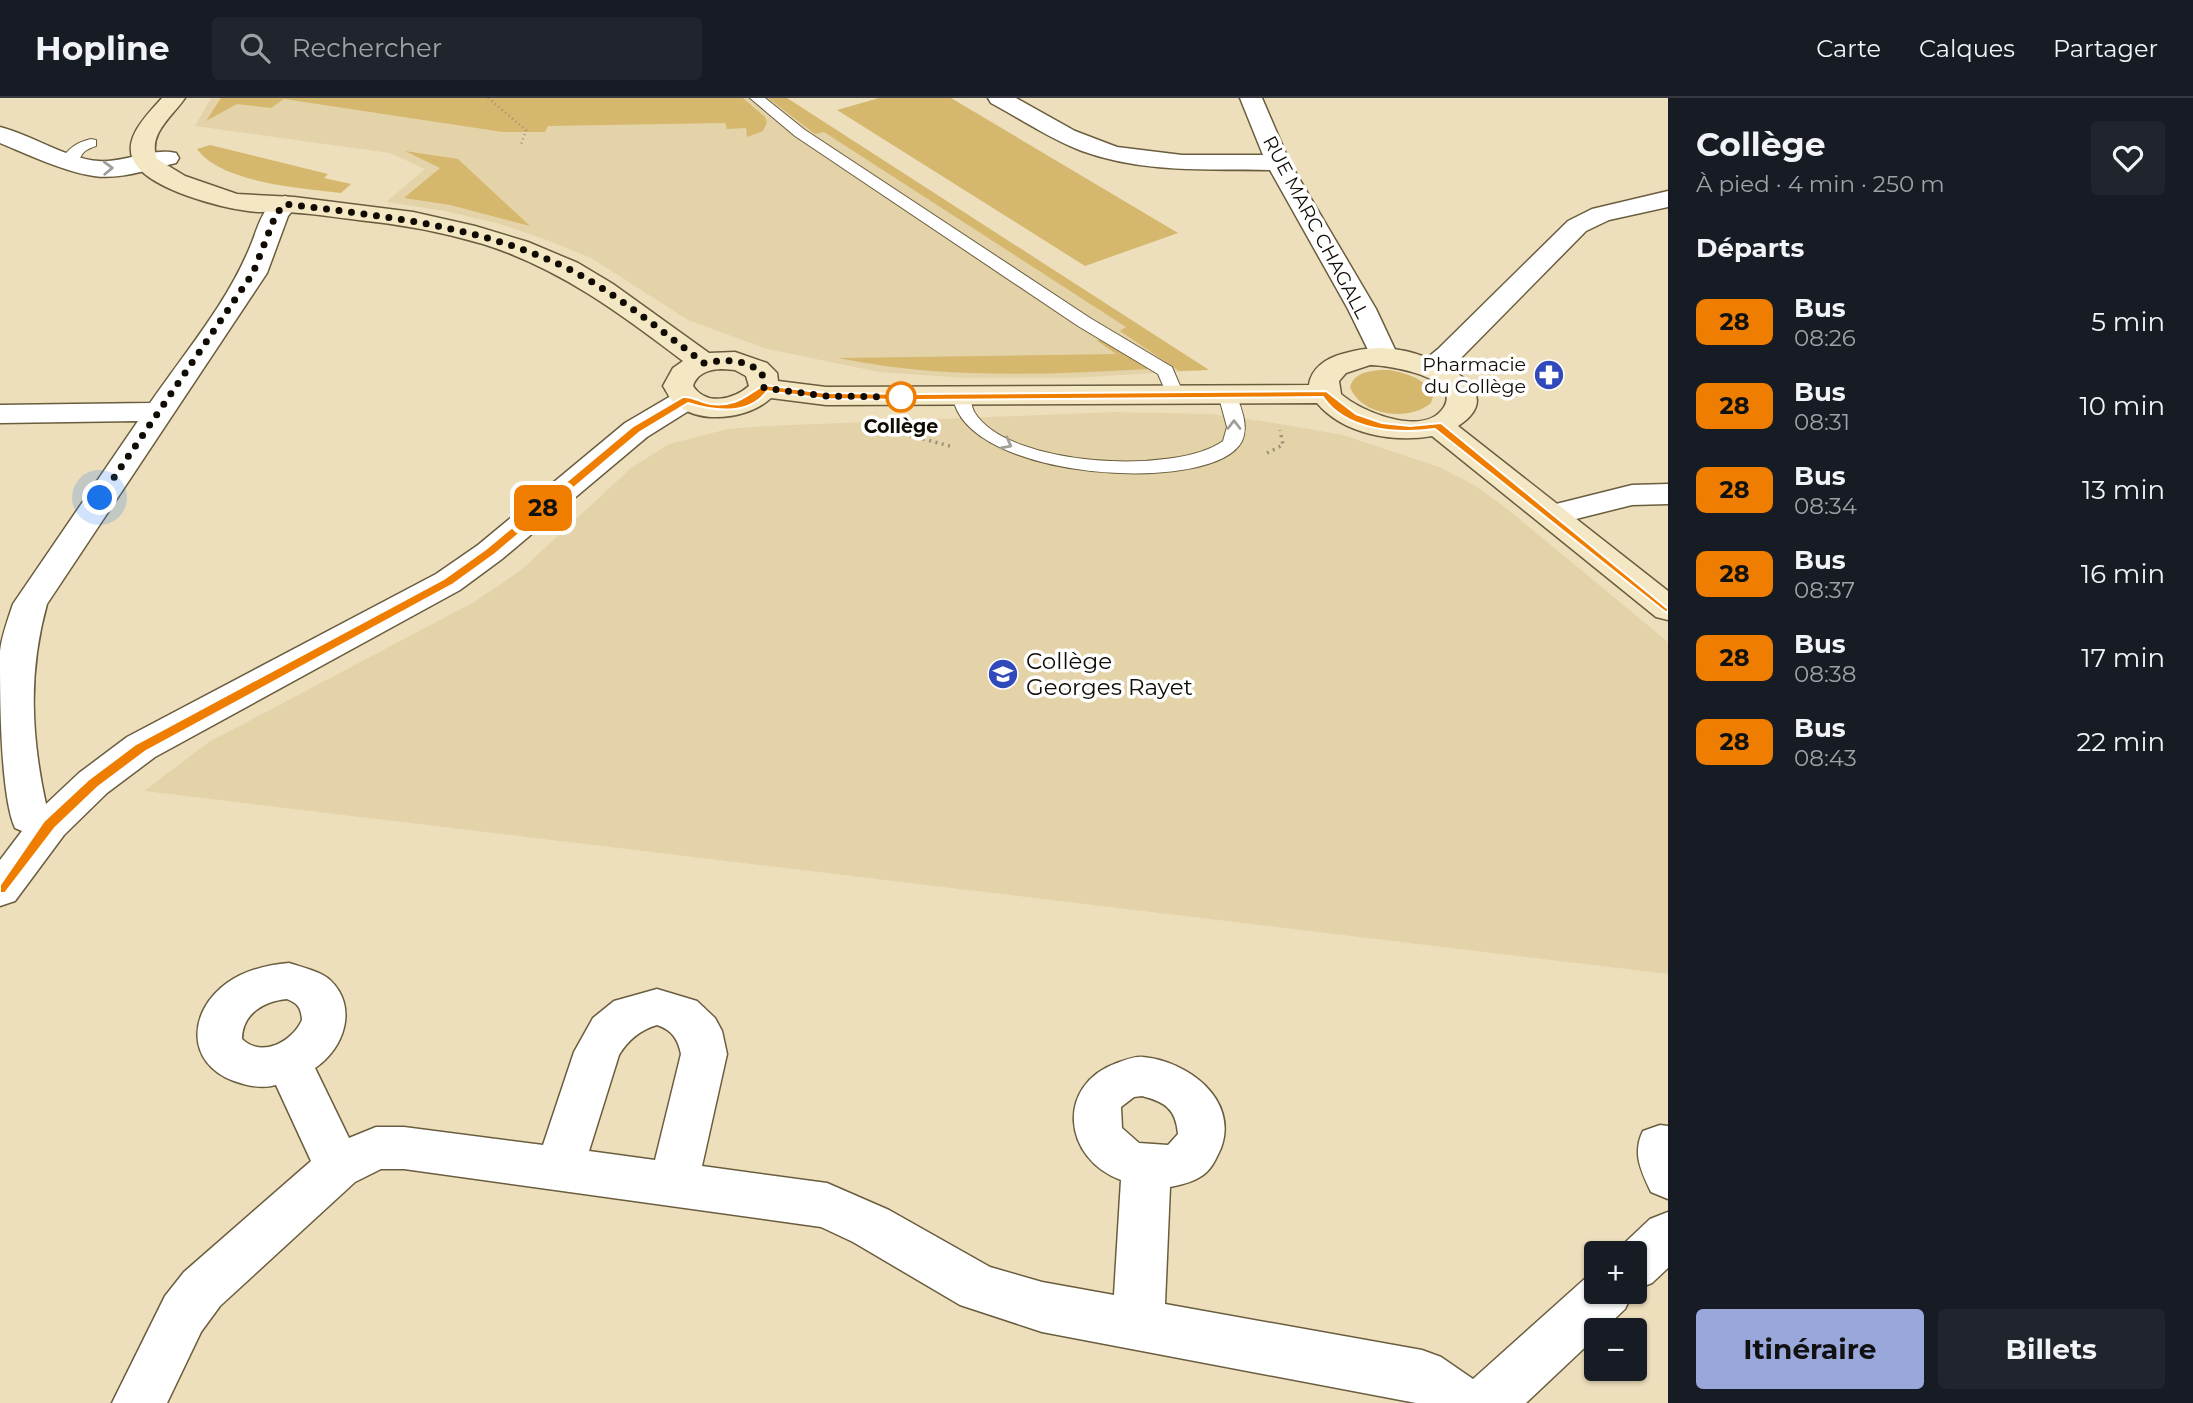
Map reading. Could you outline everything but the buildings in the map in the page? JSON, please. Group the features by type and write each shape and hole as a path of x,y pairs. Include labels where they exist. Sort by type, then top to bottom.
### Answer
{"street":[{"path":"174,98 155,149 164,175 220,198 245,204 285,204 390,216 440,225 525,251 566,268 599,287 704,363"},
{"path":"10,138 95,169 155,149 191,98"},
{"path":"999,98 1089,146 1110,152 1166,160 1278,163"},
{"name":"RUE MARC CHAGALL","path":"1251,98 1278,163 1362,309 1384,356"},
{"path":"10,138 155,149"},
{"path":"1430,368 1448,355 1577,226 1601,214 1668,199"},
{"path":"50,824 29,818 16,757 12,696 19,635 30,604 253,273 276,214 285,204"},
{"path":"1384,356 1408,360 1430,368 1451,382 1461,399 1456,414 1437,425 1410,429 1380,426 1352,416 1332,402 1326,394 1324,378 1335,365 1356,357 1384,356"},
{"path":"731,360 754,367 762,373 764,388 759,395 738,406 710,407 687,399 680,393 680,379 692,366 731,360"},
{"path":"764,388 826,396 1326,394"},
{"path":"0,890 50,824 93,783 141,747 448,582 491,552 636,430 687,399"},
{"path":"0,414 158,412"},
{"path":"1437,425 1668,609"},
{"path":"1552,515 1632,495 1668,494"},
{"path":"559,1169 597,1052 609,1031 630,1014 657,1007 681,1014 699,1031 704,1054 673,1185"},
{"path":"289,1062 338,1167"},
{"path":"1668,1147 1660,1146 1668,1177"},
{"path":"139,1403 183,1314 202,1289 338,1167 376,1148 404,1148 827,1205 882,1232 978,1288 1042,1307 1422,1376 1459,1403"},
{"path":"1138,1325 1146,1168"},
{"path":"1647,1254 1668,1235"},
{"path":"1487,1403 1594,1304"}],"lane":[{"path":"757,98 800,133 1084,321 1166,371 1175,395"},
{"path":"72,160 71,156 75,151 91,143"},
{"path":"962,397 967,416 997,438 1036,457 1057,461 1168,467 1192,463 1229,446 1236,434 1235,416 1227,394"}],"path":[{"path":"488,98 526,130 520,147"}],"shaded area":[{"path":"211,98 787,98 1209,370 1072,378 965,378 879,372 767,349 688,320 591,258 547,240 500,224 445,211 386,202 425,169 390,153 195,126"},
{"path":"221,98 743,98 765,117 767,122 763,131 747,137 746,128 727,129 725,123 548,126 545,132 503,132 284,99 271,108 237,104 206,121"},
{"path":"768,98 787,98 1209,370 1179,371 1120,331 1126,327 824,132 815,134"},
{"path":"879,98 951,98 1178,233 1085,266 837,110"},
{"path":"210,145 328,174 324,178 351,184 341,193 285,186 243,177 224,170 197,149"},
{"path":"405,151 458,159 530,226 450,205 404,198 440,168"},
{"path":"1096,340 1106,341 1148,369 993,374 876,365 838,358 1116,354"},
{"path":"1390,370 1409,375 1426,385 1433,396 1431,403 1411,413 1386,413 1364,404 1350,387 1361,374"},
{"name":"Collège Georges Rayet","path":"1114,412 1211,414 1268,422 1343,435 1439,467 1476,486 1511,512 1668,642 1668,974 144,791 209,742 474,602 520,571 631,468 669,444 728,429 767,426"}],"bus line":[{"name":"28","path":"0,889 50,824 93,783 141,747 448,582 491,552 636,430 687,399 710,407 738,406 759,395 764,388 826,396 918,397 1326,394 1341,410 1380,426 1410,429 1437,425 1668,609"}],"place":[{"name":"Pharmacie du Collège","path":"1549,375"},
{"name":"Collège","path":"901,397"},
{"name":"Collège Georges Rayet","path":"1003,674"}],"route":[{"path":"100,498 253,273 276,214 285,204 390,216 440,225 525,251 566,268 599,287 704,363 731,360 754,367 762,373 764,388 826,396 901,397"}]}
